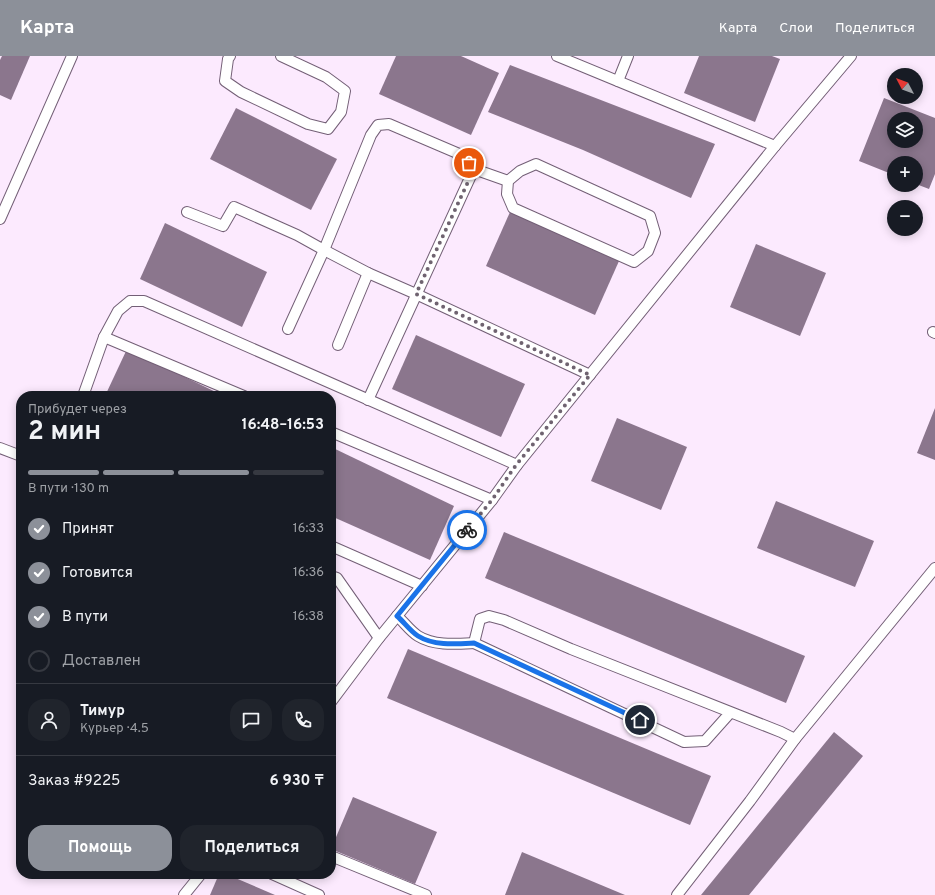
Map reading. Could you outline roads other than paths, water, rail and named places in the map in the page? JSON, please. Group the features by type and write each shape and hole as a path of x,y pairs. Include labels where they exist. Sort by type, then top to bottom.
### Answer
{"lane":[{"path":"0,219 72,56"},
{"path":"230,56 228,59 225,81 240,92 295,118 308,124 328,129 341,112 345,91 326,77 281,56"},
{"path":"557,56 775,146"},
{"path":"618,81 628,56"},
{"path":"336,695 379,638 492,500 516,465 775,146 851,56"},
{"path":"288,329 324,250 371,135 378,125 389,124 464,156 474,169 508,181"},
{"path":"536,164 650,216 655,233 648,251 634,262 513,208 507,194 508,181 520,171 536,164"},
{"path":"368,400 474,169"},
{"path":"187,212 223,226 234,207 297,234 368,274 416,294 590,375"},
{"path":"338,345 368,274"},
{"path":"85,391 104,337 118,311 130,301 144,301 516,465"},
{"path":"104,337 232,391"},
{"path":"336,434 492,500"},
{"path":"0,448 16,454"},
{"path":"336,548 422,586"},
{"path":"677,895 796,739 935,568"},
{"path":"336,578 379,638"},
{"path":"397,616 418,636 434,642 453,644 474,643 684,742 705,741 730,713"},
{"path":"474,643 480,619 488,616 504,620 571,649 796,739"},
{"path":"336,858 426,895"},
{"path":"184,895 197,879"},
{"path":"283,879 319,895"}]}
